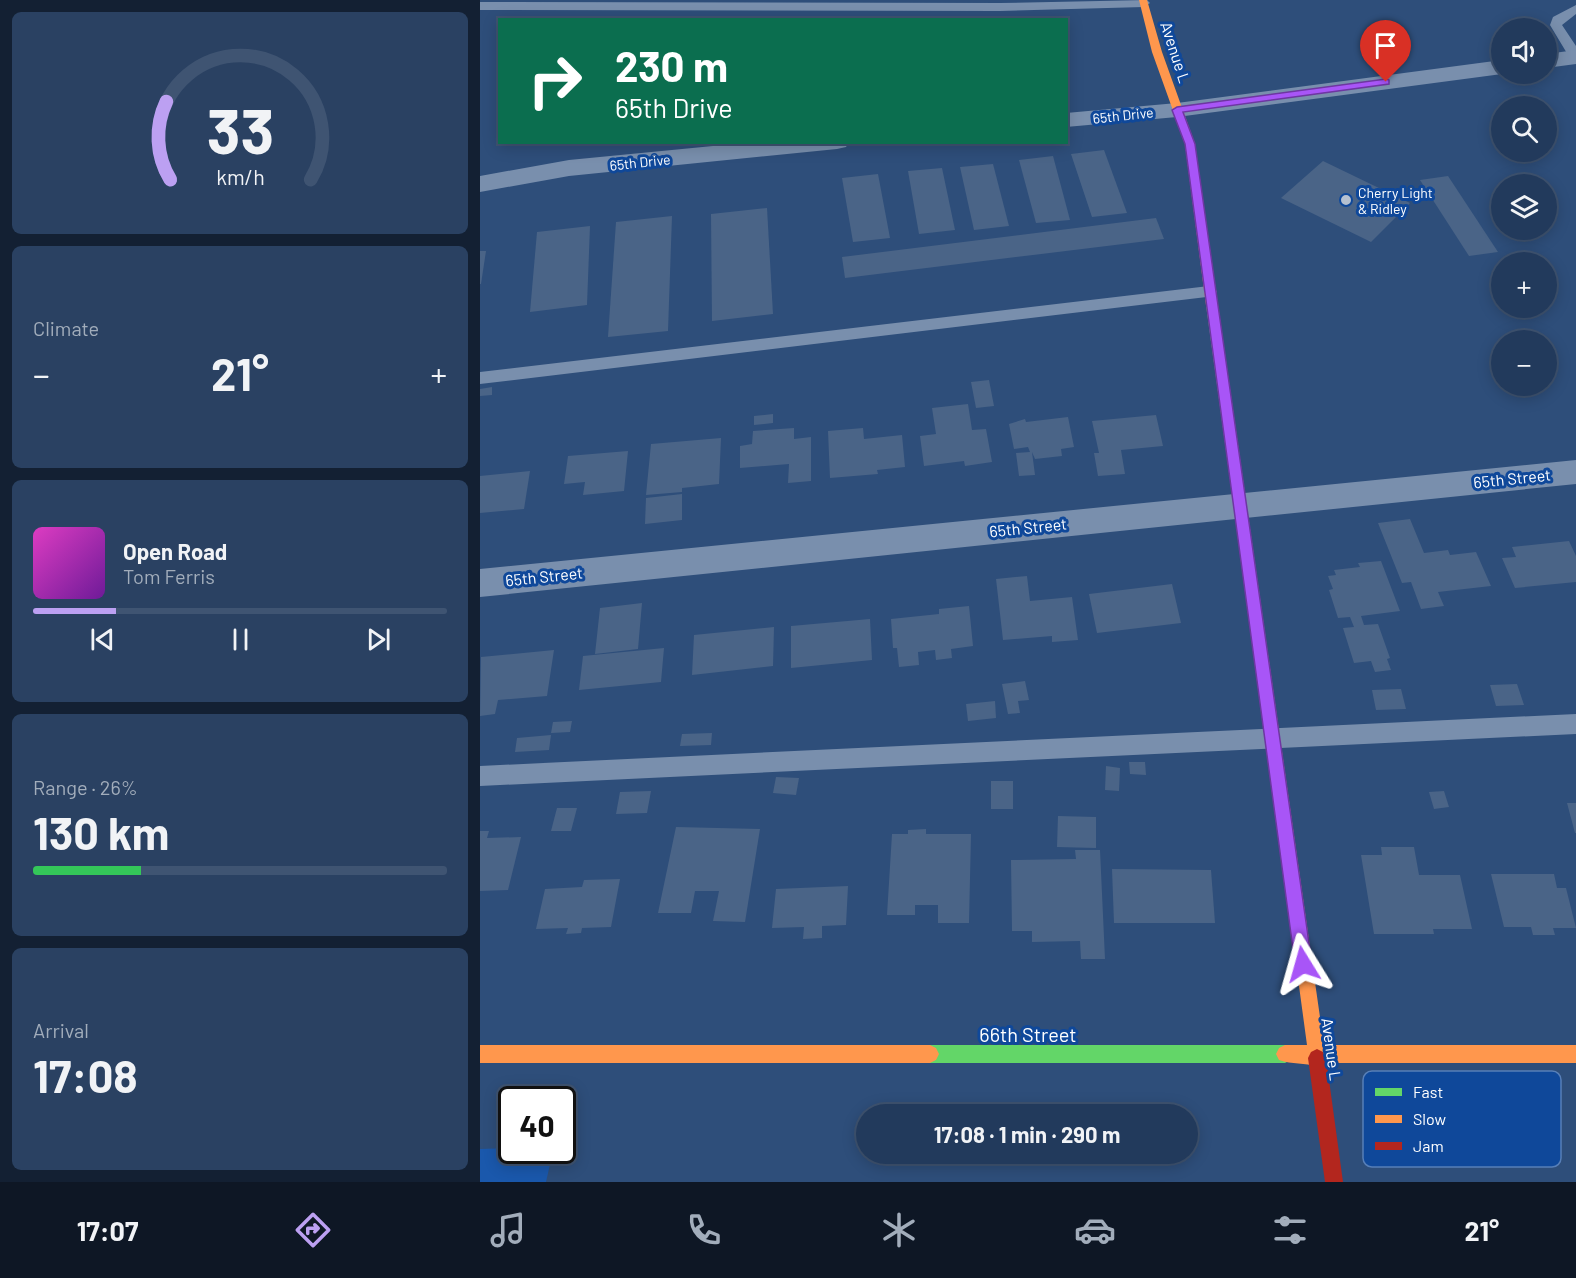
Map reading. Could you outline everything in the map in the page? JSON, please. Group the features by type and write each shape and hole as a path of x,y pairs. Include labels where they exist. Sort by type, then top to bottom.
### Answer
{"street":[{"name":"Avenue L","path":"1143,2 1157,52 1190,144 1238,506 1334,1182"},
{"path":"1557,60 1576,57"},
{"name":"65th Drive","path":"1068,120 1177,110 1491,68"},
{"name":"65th Drive","path":"480,184 569,168 816,144"},
{"name":"65th Street","path":"480,582 1576,472"},
{"name":"66th Street","path":"480,1054 1576,1054"}],"lane":[{"path":"480,6 1000,7 1143,2"},
{"path":"1576,9 1558,20 1556,26 1576,57"},
{"path":"480,378 1209,292"},
{"path":"480,776 1576,724"}],"shaded area":[{"path":"498,1148 498,1164 550,1164 546,1182 480,1182 480,1149"}],"building":[{"path":"1104,150 1127,213 1092,217 1071,154"},
{"path":"1053,156 1070,220 1036,223 1019,160"},
{"name":"Cherry Light & Ridley","path":"1323,161 1410,203 1371,242 1281,198"},
{"path":"993,164 1009,226 974,230 960,167"},
{"path":"942,168 955,230 919,234 908,171"},
{"path":"878,174 890,238 853,242 842,178"},
{"path":"1448,176 1498,252 1469,256 1420,180"},
{"path":"767,208 773,314 712,321 711,214"},
{"path":"672,216 668,331 608,337 616,222"},
{"path":"1156,218 1164,239 845,278 842,257"},
{"path":"590,226 587,305 530,312 537,232"},
{"path":"480,251 486,251 481,284 480,284"},
{"path":"989,380 994,406 976,408 971,382"},
{"path":"492,387 492,395 480,396 480,389"},
{"path":"968,404 972,430 986,429 992,462 965,466 964,461 924,466 920,436 936,434 932,408"},
{"path":"773,414 773,423 754,425 754,416"},
{"path":"1156,415 1163,446 1121,450 1125,474 1098,476 1094,453 1099,453 1092,421"},
{"path":"1068,417 1074,447 1061,449 1062,456 1035,459 1032,452 1035,475 1019,476 1016,453 1030,452 1028,447 1014,449 1009,424 1025,419 1026,422"},
{"path":"794,428 794,439 811,437 811,481 788,483 789,464 740,468 740,446 752,444 753,431"},
{"path":"863,428 864,439 902,435 905,467 877,470 878,474 830,478 828,431"},
{"path":"721,438 719,484 682,488 682,492 646,495 651,444"},
{"path":"628,451 624,491 583,495 585,482 564,484 568,456"},
{"path":"530,471 524,509 480,513 480,476"},
{"path":"682,494 682,520 645,524 646,498"},
{"path":"1410,519 1424,553 1448,550 1450,555 1476,552 1491,586 1438,592 1444,606 1421,609 1411,582 1402,583 1378,523"},
{"path":"1569,541 1576,556 1576,582 1515,588 1502,558 1516,557 1512,547"},
{"path":"1381,561 1400,611 1361,616 1364,625 1378,624 1390,658 1387,659 1391,670 1375,672 1371,661 1354,663 1343,628 1354,627 1350,617 1338,618 1329,590 1333,589 1328,576 1336,575 1334,570 1360,567 1358,563"},
{"path":"1027,576 1030,601 1072,597 1078,640 1052,642 1052,636 1003,640 996,579"},
{"path":"1172,584 1181,623 1097,633 1089,594"},
{"path":"642,603 638,649 595,654 600,608"},
{"path":"969,606 973,646 951,649 952,658 936,660 935,650 918,652 919,665 899,667 897,648 893,648 891,619 939,614 939,609"},
{"path":"870,619 872,660 791,668 791,626"},
{"path":"774,627 773,666 692,675 694,635"},
{"path":"664,648 661,682 579,690 583,656"},
{"path":"554,650 547,696 498,700 495,714 480,716 481,657"},
{"path":"1025,681 1029,700 1018,701 1020,713 1008,714 1002,684"},
{"path":"1517,684 1524,705 1496,706 1490,685"},
{"path":"1401,689 1406,709 1376,710 1372,690"},
{"path":"995,701 996,718 968,721 966,704"},
{"path":"572,721 570,732 551,733 553,722"},
{"path":"712,733 711,745 680,746 682,734"},
{"path":"551,735 549,750 515,752 517,738"},
{"path":"1129,762 1145,762 1146,775 1130,774"},
{"path":"1106,766 1120,768 1119,791 1105,790"},
{"path":"776,777 799,778 796,795 773,793"},
{"path":"991,781 1013,781 1013,809 991,809"},
{"path":"651,791 647,813 616,814 620,792"},
{"path":"1444,791 1449,807 1434,809 1429,792"},
{"path":"1567,803 1576,803 1576,833 1575,833"},
{"path":"557,808 577,808 571,831 551,831"},
{"path":"1058,816 1096,817 1096,848 1057,847"},
{"path":"676,827 760,829 745,922 713,921 719,891 695,891 691,913 658,913"},
{"path":"926,829 926,834 971,834 969,923 938,923 938,905 915,905 915,915 887,915 892,834 908,834 908,830"},
{"path":"480,831 489,831 487,838 521,837 508,890 480,891"},
{"path":"1381,847 1414,847 1419,875 1460,875 1472,929 1433,929 1434,934 1374,934 1361,855 1382,855"},
{"path":"1075,850 1100,850 1105,959 1081,959 1080,941 1032,942 1032,931 1012,931 1011,860 1076,859"},
{"path":"1112,869 1211,870 1215,923 1114,923"},
{"path":"1491,874 1554,874 1557,888 1566,888 1576,928 1553,928 1555,935 1533,935 1531,927 1504,927"},
{"path":"620,879 611,927 582,928 581,933 566,934 568,928 536,929 545,889 582,887 584,880"},
{"path":"848,886 846,925 822,926 822,938 803,939 804,927 772,928 776,889"}],"traffic: fast":[{"path":"1212,305 1262,661"},
{"path":"930,1054 1285,1054"}],"traffic: slow":[{"path":"1143,0 1157,52 1190,144 1212,305"},
{"path":"1262,661 1317,1058"},
{"path":"480,1054 930,1054"},
{"path":"1285,1054 1576,1054"}],"traffic: jam":[{"path":"1317,1058 1334,1182"}],"place":[{"name":"Cherry Light & Ridley","path":"1346,200"}],"route":[{"path":"1303,964 1238,506 1190,144 1177,110 1386,82"}]}
